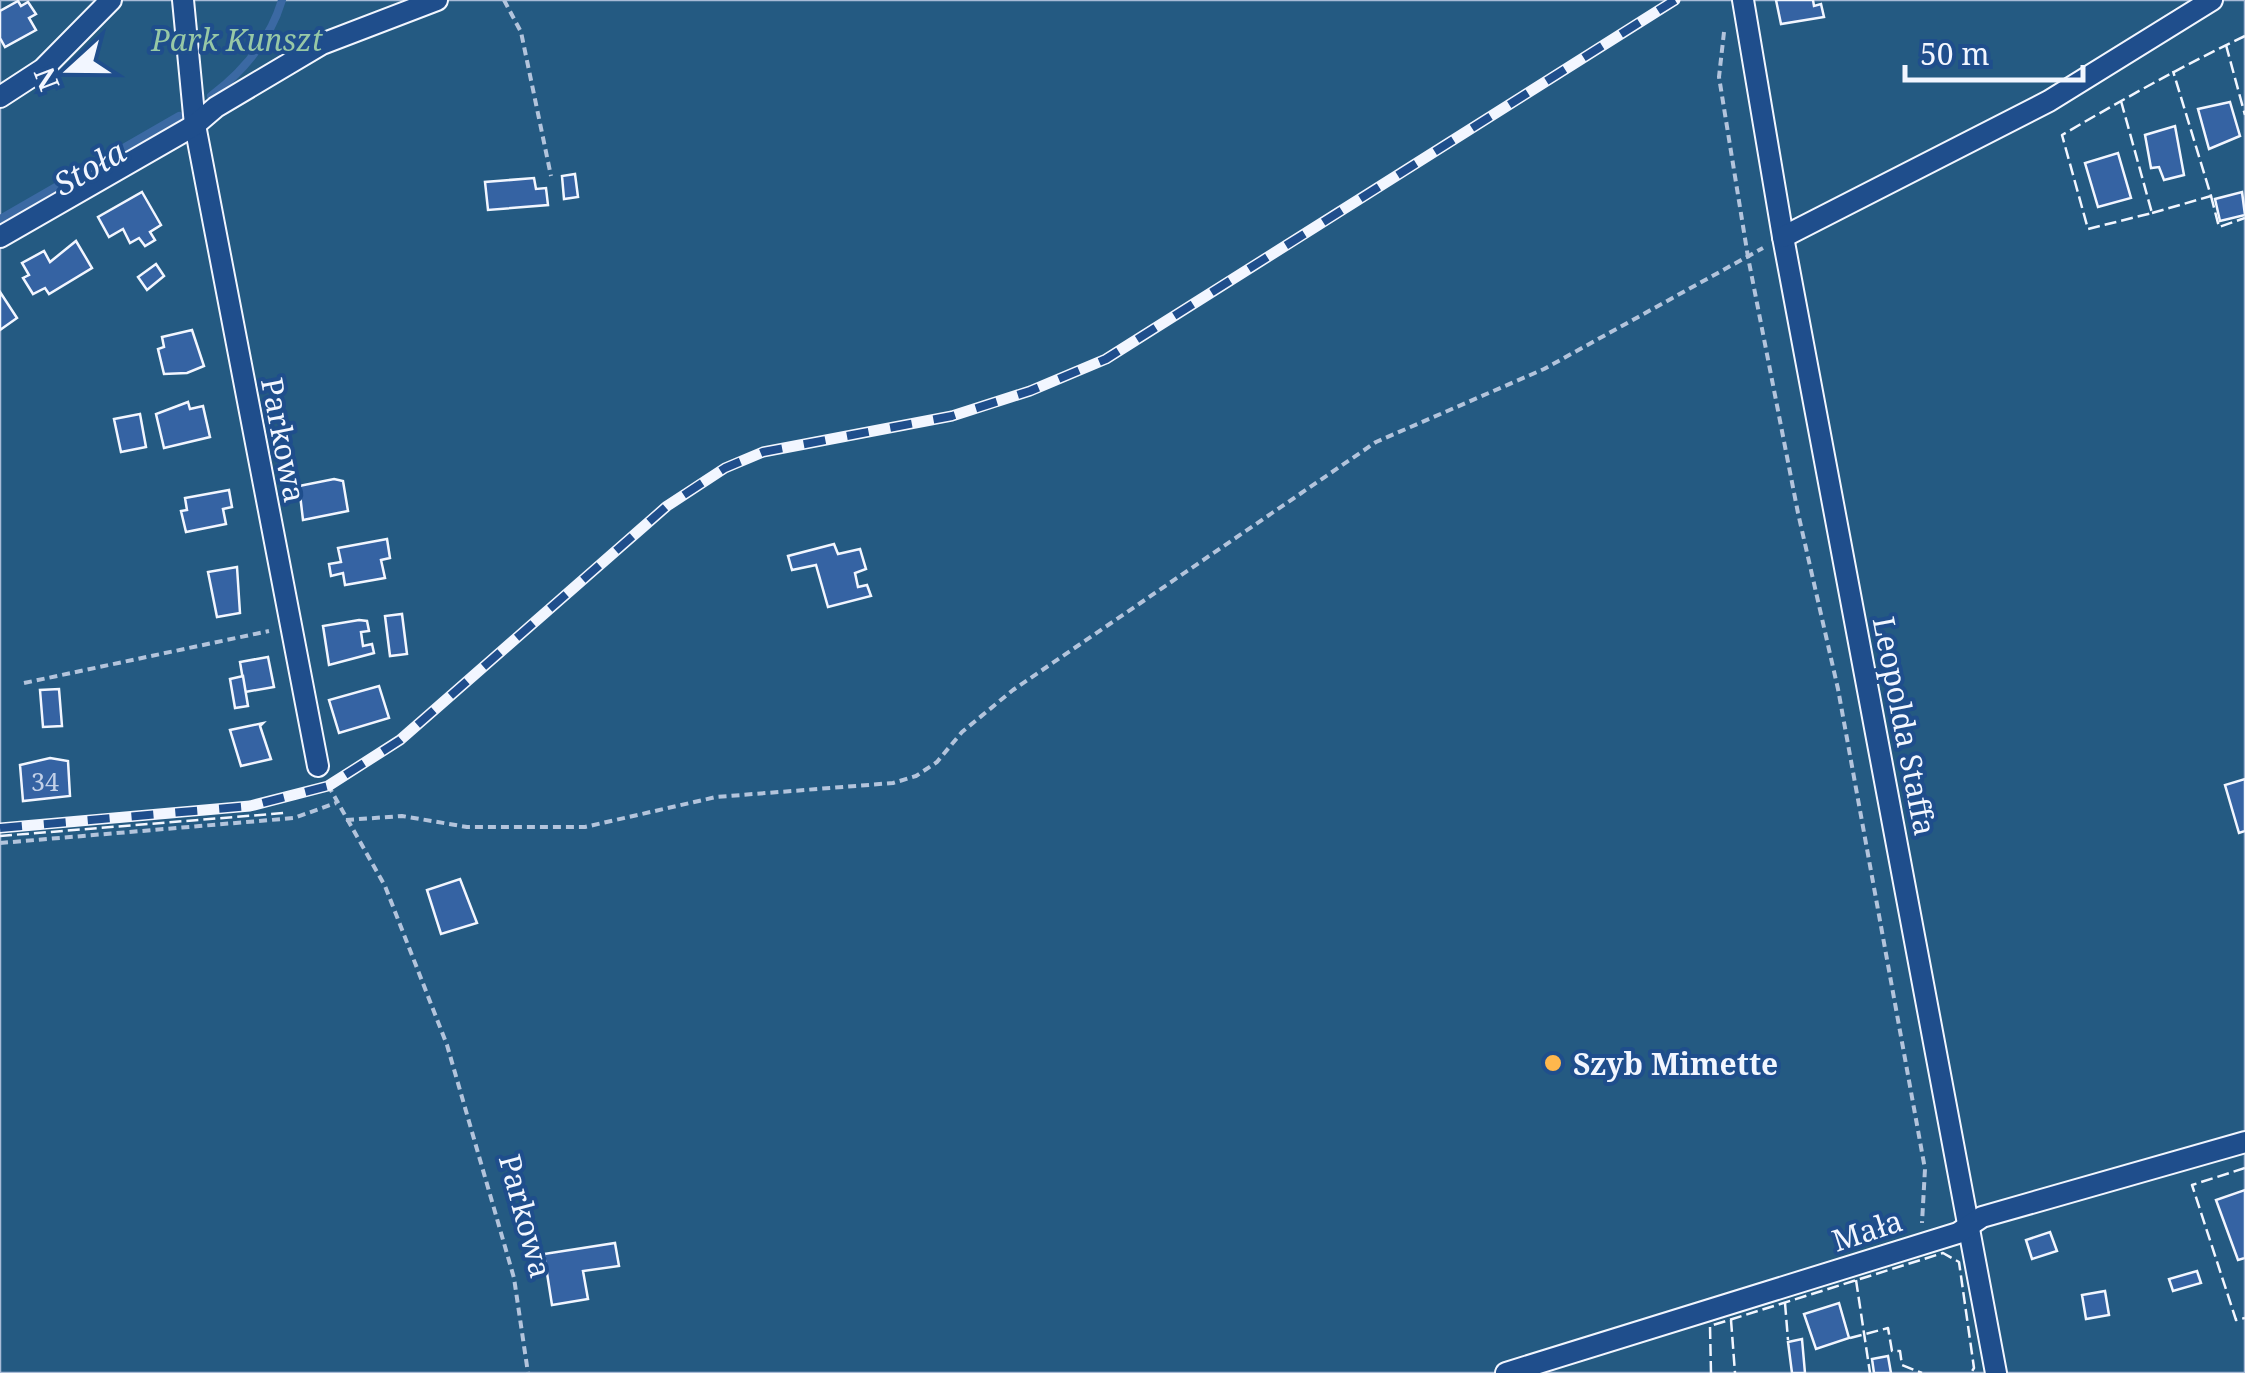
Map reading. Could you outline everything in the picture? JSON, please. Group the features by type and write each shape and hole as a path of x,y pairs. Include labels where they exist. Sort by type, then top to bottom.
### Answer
{"street":[{"path":"0,97 43,69 111,0"},
{"name":"Parkowa","path":"183,0 196,125 288,627 318,766"},
{"path":"0,237 196,125 216,107 322,44 437,0"},
{"path":"1783,236 2049,102 2212,0"},
{"name":"Leopolda Staffa","path":"1744,8 1783,236 1996,1373"},
{"name":"Mała","path":"1506,1373 1925,1243 1969,1226 1982,1216 2245,1142"}],"path":[{"path":"504,0 522,32 551,176"},
{"path":"1744,8 1726,25 1719,77 1748,257 1798,514 1838,689 1925,1170 1925,1243"},
{"path":"346,820 402,816 468,828 585,827 716,797 893,783 916,776 1013,690 1376,442 1544,369 1783,236"},
{"path":"24,683 288,627"},
{"name":"Parkowa","path":"0,843 294,818 336,803 385,886 448,1045 514,1278 528,1373"}],"green space":[{"name":"Park Kunszt","path":"0,0 2245,0 2245,1373 0,1373"}],"building":[{"path":"1776,0 1813,0 1814,6 1821,4 1824,17 1781,24"},
{"path":"18,1 21,6 28,2 36,14 29,18 36,30 5,47 0,38 0,11"},
{"path":"2230,102 2240,136 2209,149 2198,109"},
{"path":"2175,126 2184,175 2164,180 2159,167 2151,168 2145,135"},
{"path":"2118,153 2131,198 2098,207 2085,163"},
{"path":"575,174 578,197 564,199 562,176"},
{"path":"534,178 536,189 546,188 548,205 488,210 485,182"},
{"path":"142,192 161,225 150,232 155,240 145,246 139,238 130,243 123,229 109,237 98,217"},
{"path":"2242,192 2245,215 2220,221 2215,199"},
{"path":"76,241 92,268 49,294 45,288 33,294 23,278 29,275 22,263 44,251 50,262"},
{"path":"156,264 164,276 147,290 138,277"},
{"path":"0,292 17,318 0,330"},
{"path":"192,330 204,366 187,373 164,374 158,349 164,347 162,337"},
{"path":"188,402 190,409 203,406 210,437 164,448 156,414"},
{"path":"140,414 146,447 121,452 114,419"},
{"path":"334,479 343,481 348,511 303,520 299,486"},
{"path":"229,490 232,507 223,509 226,524 186,532 181,511 187,510 185,498"},
{"path":"387,539 390,558 381,560 385,578 345,585 343,573 331,576 329,564 341,562 338,548"},
{"path":"834,544 838,554 860,549 866,569 855,573 858,587 867,585 871,596 828,607 816,565 792,570 788,556"},
{"path":"237,567 240,613 217,617 208,572"},
{"path":"402,614 407,654 390,656 385,616"},
{"path":"367,621 369,631 361,632 363,646 372,644 374,653 329,665 323,626"},
{"path":"268,657 274,687 245,692 240,662"},
{"path":"243,676 248,706 235,708 230,679"},
{"path":"379,686 389,718 339,733 329,700"},
{"path":"59,689 62,726 43,727 40,690"},
{"path":"263,723 260,726 271,759 241,766 230,730"},
{"path":"50,758 68,761 70,796 23,801 20,765"},
{"path":"2245,779 2245,831 2239,833 2225,785"},
{"path":"460,879 477,923 441,934 427,890"},
{"path":"2245,1190 2245,1258 2238,1260 2216,1200"},
{"path":"2050,1232 2057,1251 2032,1259 2026,1240"},
{"path":"615,1243 619,1266 583,1271 588,1299 552,1305 544,1254"},
{"path":"2197,1271 2201,1283 2173,1291 2169,1279"},
{"path":"2105,1291 2109,1315 2086,1319 2082,1295"},
{"path":"1839,1303 1849,1338 1816,1349 1804,1314"},
{"path":"1802,1339 1805,1373 1792,1373 1788,1342"},
{"path":"1888,1356 1891,1373 1874,1373 1872,1359"}],"waterway":[{"name":"Stoła","path":"211,96 254,54 282,0"},
{"name":"Stoła","path":"0,219 179,116"}],"railway":[{"path":"0,828 250,806 328,786 400,740 667,506 725,468 763,452 952,416 1030,391 1106,359 1675,0"}],"fence":[{"path":"2121,101 2152,213 2088,229 2062,135 2107,109 2130,96 2152,84 2245,36"},
{"path":"2226,45 2245,115"},
{"path":"2152,213 2211,196 2173,71"},
{"path":"2211,196 2219,227 2245,218"},
{"path":"0,836 284,813"},
{"path":"2245,1168 2192,1185 2236,1320 2245,1318"},
{"path":"1711,1373 1710,1326 1943,1253 1959,1262 1974,1368 1971,1373"},
{"path":"1856,1280 1870,1373"},
{"path":"1785,1303 1788,1340"},
{"path":"1731,1320 1735,1373"},
{"path":"1850,1338 1888,1328 1892,1351 1900,1351 1902,1365 1922,1373"}],"place":[{"name":"Szyb Mimette","path":"1553,1063"}]}
